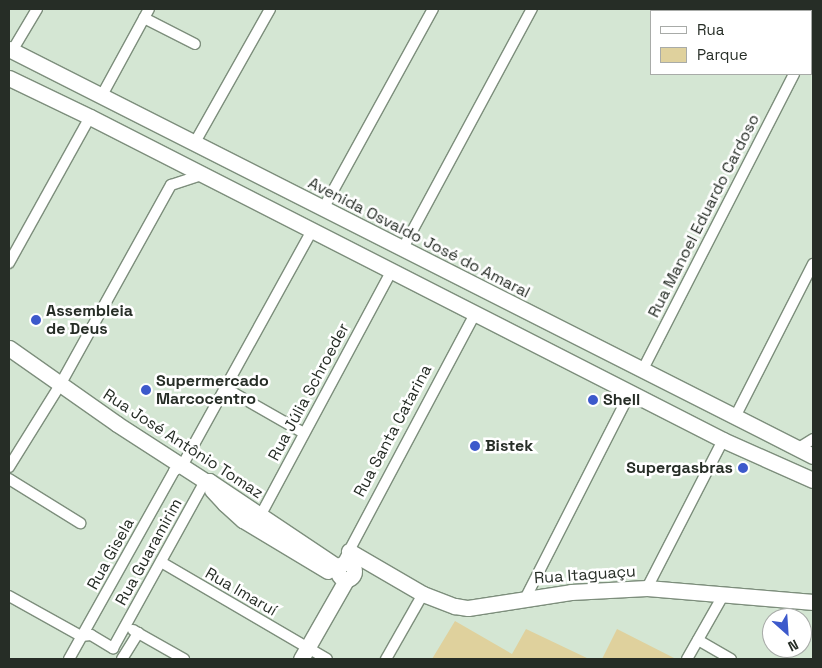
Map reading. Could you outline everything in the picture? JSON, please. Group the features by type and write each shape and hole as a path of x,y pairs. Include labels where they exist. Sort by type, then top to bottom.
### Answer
{"main road":[{"path":"9,74 16,70 19,64 18,58 10,50"},
{"name":"Avenida Osvaldo José do Amaral","path":"10,50 402,250 449,271 642,372 813,456"},
{"path":"9,78 90,117 311,232 436,293 723,440 761,458 813,474"},
{"path":"436,293 432,280 440,274 449,271"},
{"name":"Rua José Antônio Tomaz","path":"9,348 60,385 205,481 209,481 257,521 345,568"},
{"path":"696,426 697,415 702,411 709,410 735,424 755,428"},
{"path":"789,468 813,480"},
{"name":"Rua Itaguaçu","path":"345,568 370,564 423,594 447,604 468,608 571,592 647,588 813,602"},
{"name":"Rua Santa Catarina","path":"304,654 345,568"}],"street":[{"path":"10,50 37,9"},
{"path":"194,144 270,9"},
{"path":"323,209 433,9"},
{"path":"402,250 532,9"},
{"path":"100,97 146,13 195,44"},
{"name":"Rua Manoel Eduardo Cardoso","path":"642,372 793,75"},
{"path":"9,263 90,117"},
{"path":"9,467 60,385 171,185 201,175"},
{"name":"Rua Gisela","path":"69,659 174,471 182,466 311,232"},
{"path":"735,417 813,264"},
{"name":"Rua Júlia Schroeder","path":"257,521 391,272"},
{"name":"Rua Santa Catarina","path":"345,568 475,314"},
{"path":"225,388 304,433"},
{"path":"526,598 630,393"},
{"path":"797,449 813,439"},
{"path":"647,588 723,440"},
{"path":"9,479 80,523"},
{"name":"Rua Guaramirim","path":"184,659 126,625 205,481"},
{"name":"Rua Imaruí","path":"160,562 304,654 326,659"},
{"path":"386,659 423,594"},
{"path":"687,659 724,594"},
{"path":"9,596 82,636 91,636 113,648 126,625"},
{"path":"122,659 138,633"},
{"path":"698,640 731,659"}],"green space":[{"path":"455,621 512,654 526,629 589,659 432,659"},
{"path":"617,629 676,659 602,659"}],"shaded area":[{"path":"742,9 810,9 810,10"}],"place":[{"name":"Assembleia de Deus","path":"36,320"},
{"name":"Supermercado Marcocentro","path":"146,390"},
{"name":"Shell","path":"593,400"},
{"name":"Bistek","path":"475,446"},
{"name":"Supergasbras","path":"743,468"}]}
